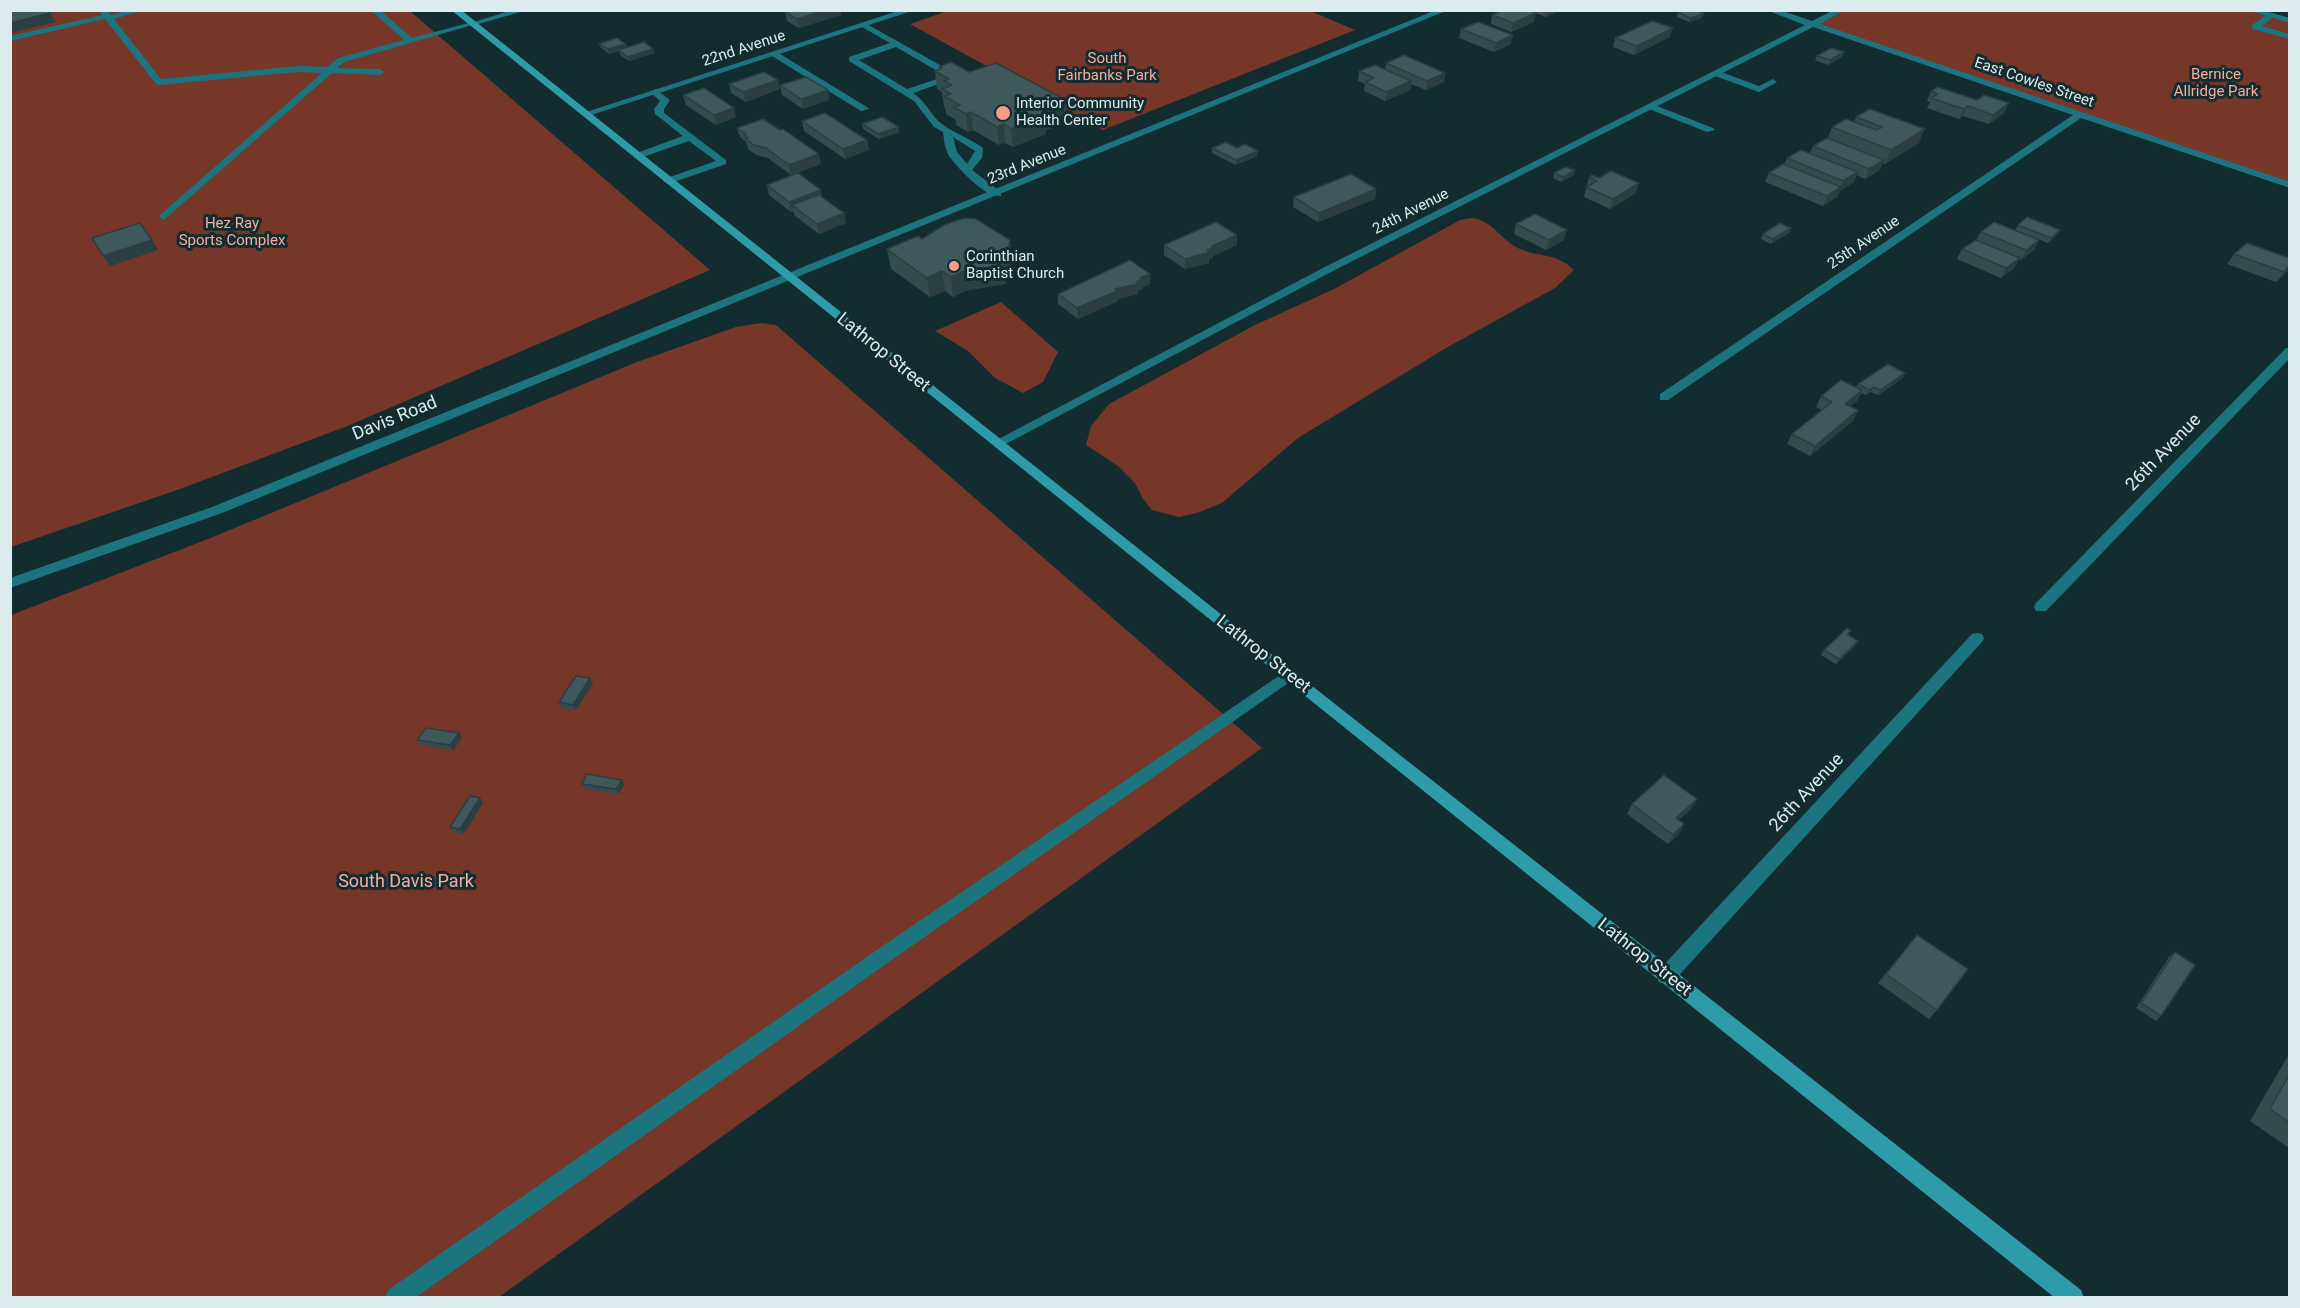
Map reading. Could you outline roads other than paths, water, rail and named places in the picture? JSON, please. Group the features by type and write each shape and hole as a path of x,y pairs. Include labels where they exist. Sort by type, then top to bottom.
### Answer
{"main road":[{"name":"Lathrop Street","path":"455,10 2073,1298"}],"street":[{"path":"10,39 107,15 140,10"},
{"path":"375,10 410,41"},
{"path":"164,217 341,60 523,10"},
{"name":"22nd Avenue","path":"585,114 911,10"},
{"name":"23rd Avenue","path":"788,277 997,194 1444,10"},
{"name":"East Cowles Street","path":"1770,10 2289,185"},
{"name":"24th Avenue","path":"997,443 1325,271 1718,74 1840,10"},
{"path":"2251,10 2289,21"},
{"path":"107,15 159,82 231,73 298,69 380,72"},
{"path":"2271,16 2255,27 2289,37"},
{"path":"865,25 953,76 907,92"},
{"path":"897,44 852,59 917,99 937,125 967,140 980,150 977,158 967,170"},
{"path":"775,54 864,109"},
{"path":"1718,74 1759,89"},
{"path":"1744,97 1773,82"},
{"path":"655,92 664,100 659,109 660,114 723,162 668,181"},
{"path":"1652,107 1710,130"},
{"name":"25th Avenue","path":"1664,397 2080,114"},
{"path":"947,131 952,153 975,179 997,194"},
{"path":"637,156 691,137"},
{"name":"Davis Road","path":"10,583 217,510 788,277"},
{"name":"26th Avenue","path":"2041,608 2289,351"},
{"name":"26th Avenue","path":"1666,976 1977,638"},
{"path":"396,1298 880,958 1289,675"}],"place":[{"name":"Interior Community Health Center","path":"1003,113"},
{"name":"Corinthian Baptist Church","path":"954,266"}],"park label":[{"name":"South Fairbanks Park","path":"1107,68"},
{"name":"Bernice Allridge Park","path":"2216,84"},
{"name":"Hez Ray Sports Complex","path":"232,232"},
{"name":"South Davis Park","path":"406,882"}]}
